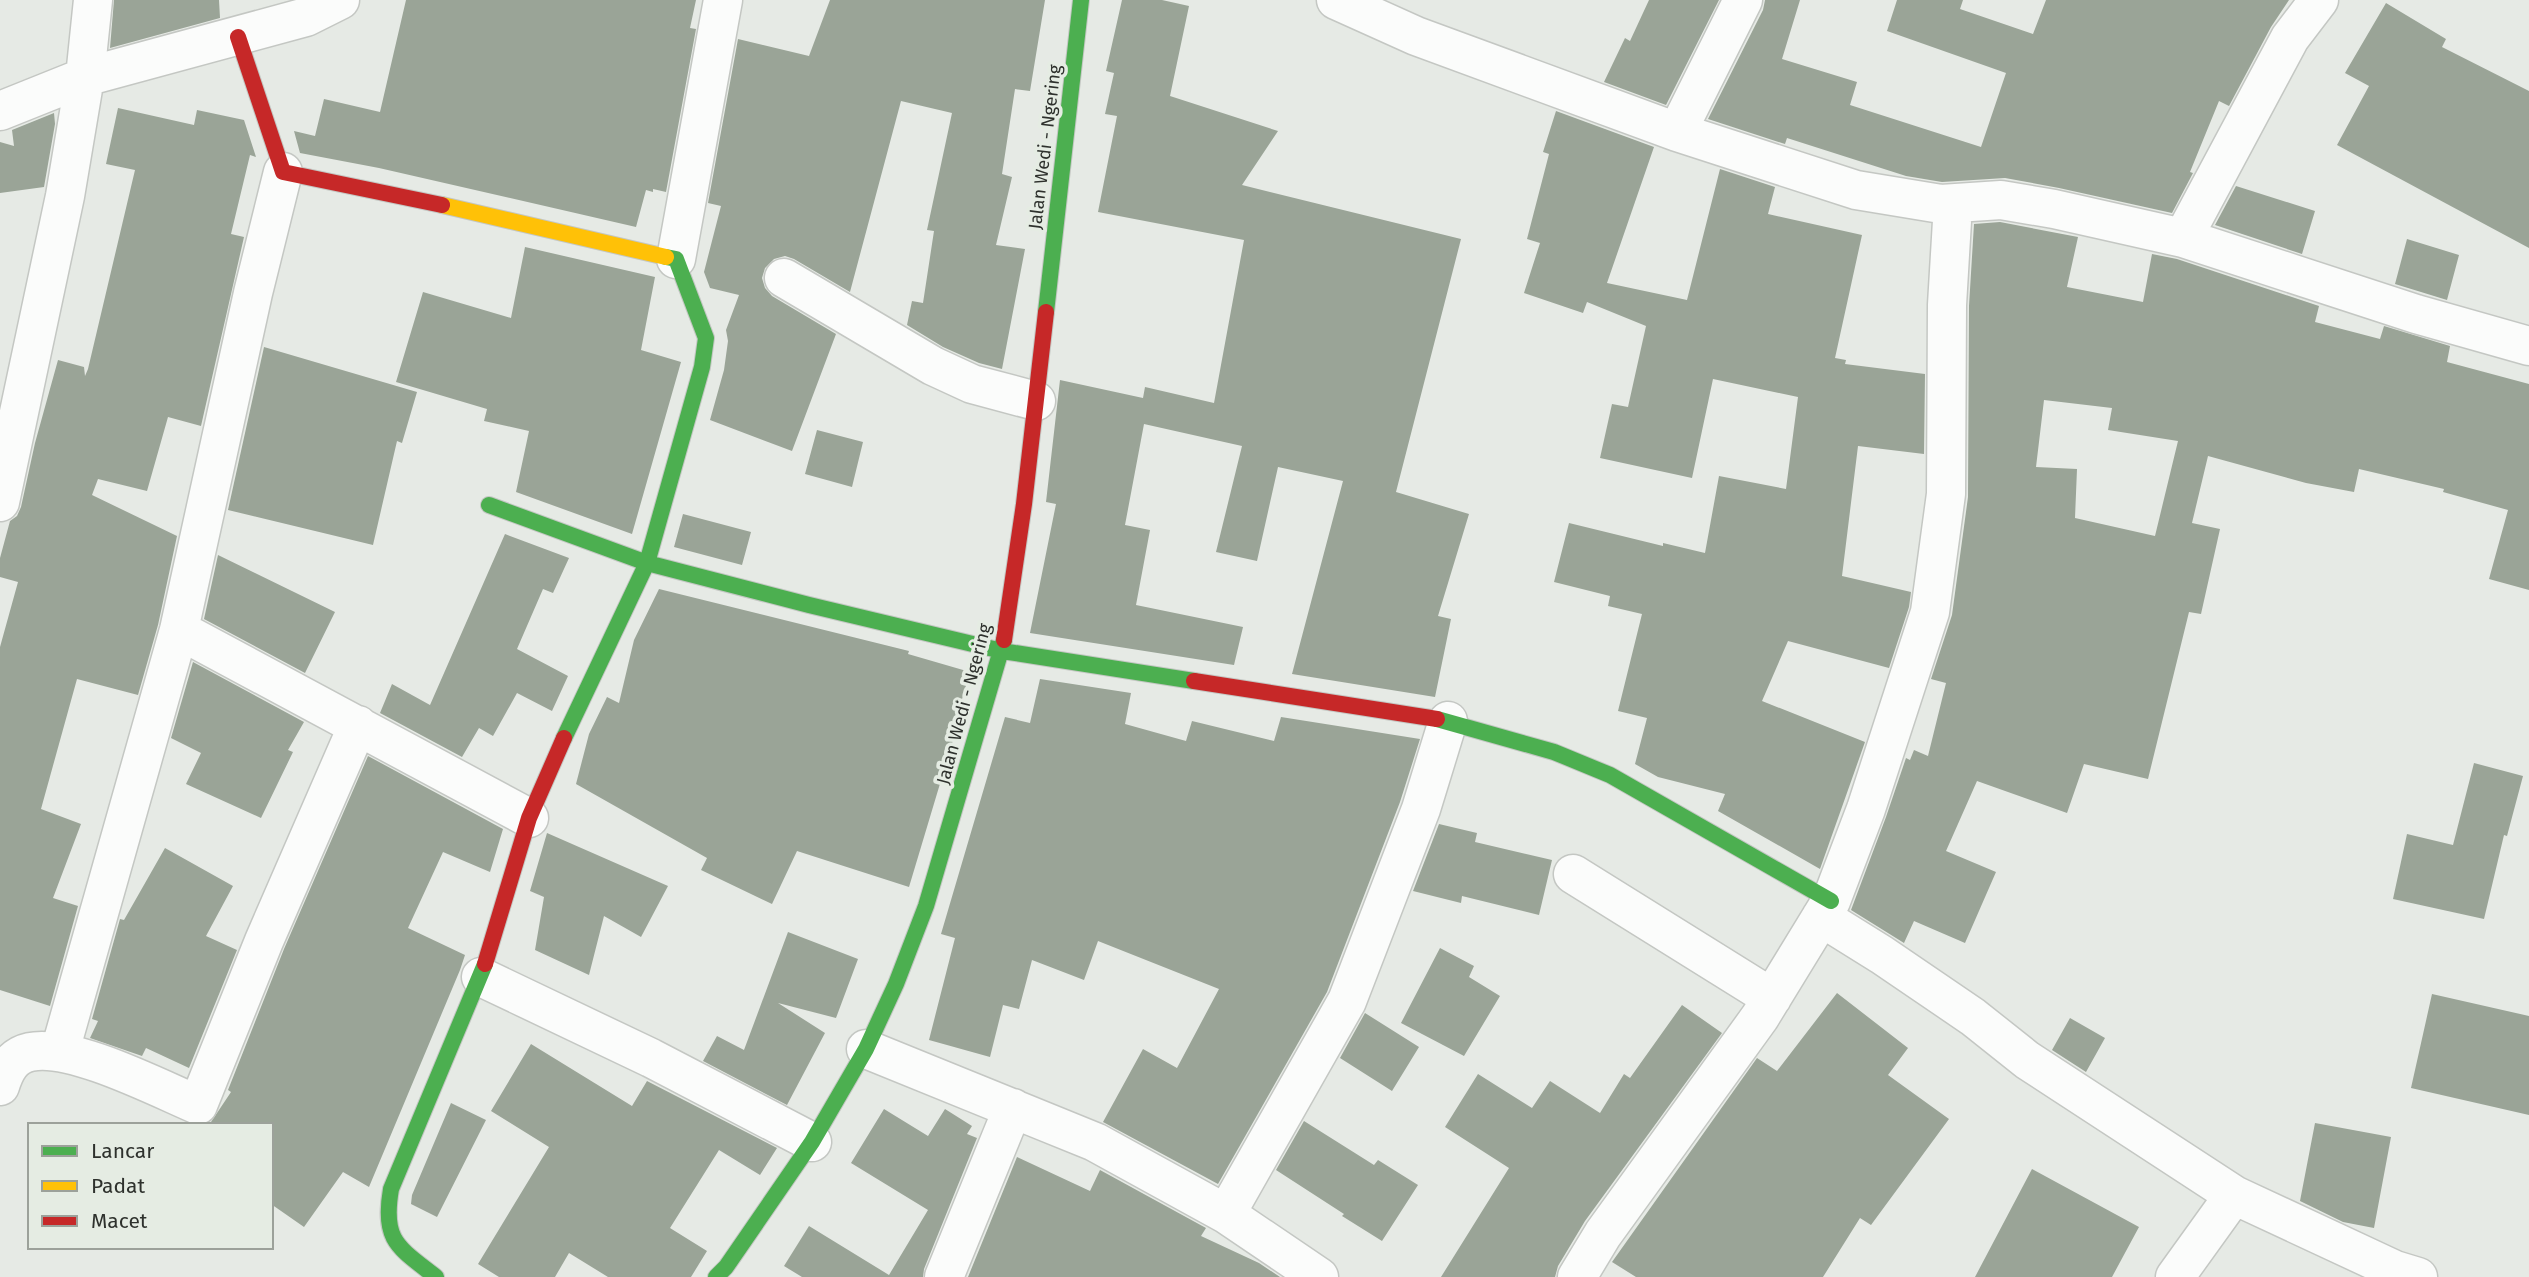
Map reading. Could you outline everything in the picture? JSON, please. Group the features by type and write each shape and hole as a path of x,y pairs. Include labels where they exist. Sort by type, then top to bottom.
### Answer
{"street":[{"path":"0,502 65,196 85,77 93,0"},
{"path":"0,111 85,77 306,17 340,0"},
{"path":"436,1277 394,1243 387,1227 387,1208 398,1170 481,977 529,818 647,563 702,367 706,338 676,259 723,0"},
{"name":"Jalan Wedi - Ngering","path":"716,1277 726,1267 811,1142 866,1049 896,984 926,905 1002,651 1024,503 1082,0"},
{"path":"1336,0 1416,36 1677,132 1856,190 1953,204 2001,200 2183,238 2416,314 2529,346"},
{"path":"1677,132 1743,0"},
{"path":"2183,238 2290,38 2319,0"},
{"path":"60,1051 178,629 253,293 283,172 238,37"},
{"path":"283,172 374,189 676,259"},
{"path":"1577,1277 1603,1234 1772,998 1826,909 1866,809 1930,612 1946,494 1947,304 1953,204"},
{"path":"784,278 933,366 972,384 1036,401"},
{"path":"489,505 647,563 1002,651 1448,721 1554,752 1610,775 1826,909 1882,955 1973,1017 2026,1060 2234,1195 2395,1270 2418,1277"},
{"path":"178,629 529,818"},
{"path":"1226,1214 1347,1001 1421,809 1448,721"},
{"path":"0,1086 4,1071 17,1058 31,1052 60,1051 113,1069 198,1105 264,941 358,725"},
{"path":"1573,874 1772,998"},
{"path":"481,977 651,1058 811,1142"},
{"path":"866,1049 1095,1142 1226,1214 1319,1277"},
{"path":"944,1277 1013,1108"},
{"path":"2175,1277 2234,1195"}],"building":[{"path":"114,0 219,0 220,18 110,48"},
{"path":"406,0 696,0 690,28 696,29 666,192 646,190 636,227 379,168 300,153 294,131 315,136 324,99 380,112"},
{"path":"830,0 1045,0 1030,91 1015,89 1002,174 1012,177 996,245 1025,249 1002,369 979,363 943,347 907,325 912,301 923,303 934,231 927,230 952,113 901,101 850,292 785,256 774,259 765,268 762,278 765,288 772,296 836,334 792,451 710,420 724,370 728,341 726,330 739,295 710,288 704,272 721,206 708,203 738,39 809,56"},
{"path":"1122,0 1162,0 1189,6 1170,96 1278,131 1242,185 1461,239 1396,492 1469,514 1438,616 1451,619 1435,697 1292,674 1343,481 1278,467 1257,561 1216,552 1242,446 1144,424 1125,525 1150,530 1136,605 1243,627 1234,665 1030,633 1056,504 1046,502 1060,380 1143,398 1145,387 1214,403 1244,240 1098,212 1117,116 1105,114 1114,73 1106,71"},
{"path":"1649,0 1719,0 1666,105 1604,82 1625,38 1630,41"},
{"path":"1765,0 1800,0 1782,59 1857,82 1850,105 1981,147 2006,73 1887,31 1897,0 1963,0 1960,9 2033,34 2046,0 2289,0 2271,27 2229,106 2219,101 2190,172 2193,173 2172,213 2005,178 1942,182 1906,176 1787,138 1785,144 1708,119 1763,10"},
{"path":"2386,3 2446,39 2442,47 2529,91 2529,248 2337,145 2369,86 2345,73"},
{"path":"118,108 194,125 197,110 244,120 256,157 250,155 231,234 244,237 201,426 168,417 147,491 98,479 92,495 177,536 158,625 138,695 77,679 41,809 81,824 53,898 78,906 50,1006 0,990 0,647 18,582 0,577 0,558 10,521 17,516 21,507 58,360 84,367 85,376 88,369 135,170 106,164"},
{"path":"1556,111 1654,147 1607,283 1687,300 1720,169 1775,187 1768,214 1862,235 1835,358 1846,360 1845,364 1925,374 1924,454 1858,446 1842,576 1911,592 1909,607 1889,668 1788,641 1762,701 1865,742 1820,869 1718,811 1725,794 1658,777 1635,764 1647,718 1618,711 1642,614 1608,606 1610,596 1554,582 1569,523 1663,546 1663,543 1705,553 1719,476 1786,489 1798,397 1713,379 1692,478 1600,458 1612,404 1628,407 1646,326 1587,302 1583,313 1524,293 1540,243 1527,239 1549,154 1543,152"},
{"path":"54,113 55,124 44,187 0,193 0,142 14,146 12,130"},
{"path":"2236,186 2315,211 2302,254 2215,225"},
{"path":"2000,222 2078,237 2067,287 2143,302 2152,254 2177,259 2319,306 2315,322 2380,339 2384,326 2450,346 2447,362 2529,384 2529,590 2489,579 2508,510 2443,492 2444,489 2359,469 2354,492 2306,483 2208,456 2192,523 2220,529 2201,614 2189,612 2148,779 2084,764 2067,813 1977,781 1946,851 1996,872 1965,943 1914,921 1904,943 1851,910 1906,758 1910,760 1914,750 1928,756 1946,683 1931,679 1952,615 1968,497 1969,306 1974,224","holes":["2044,400 2112,408 2108,430 2178,441 2155,536 2075,518 2077,469 2036,467"]},
{"path":"2407,239 2459,255 2447,300 2395,284"},
{"path":"525,247 655,277 641,350 681,362 632,534 516,492 529,431 484,421 487,409 396,382 423,292 511,318"},
{"path":"264,347 417,392 402,443 397,441 373,545 228,510"},
{"path":"817,430 863,442 852,487 805,474"},
{"path":"683,514 751,532 742,565 674,547"},
{"path":"505,534 569,558 553,593 543,589 517,649 568,676 552,711 517,693 493,736 479,728 462,757 380,713 392,684 430,705"},
{"path":"218,555 335,612 305,673 204,619"},
{"path":"659,589 909,651 908,654 970,672 960,706 963,707 909,887 797,851 772,904 701,870 707,858 576,784 589,734 607,697 619,703 634,640"},
{"path":"193,662 304,722 288,750 293,752 261,818 186,784 201,753 171,738"},
{"path":"1040,679 1131,693 1125,724 1186,741 1192,721 1274,741 1281,717 1420,739 1400,802 1327,992 1218,1184 1103,1122 1143,1049 1177,1068 1219,989 1098,941 1084,980 1032,960 1019,1009 1003,1005 990,1057 929,1040 955,938 941,934 1005,717 1030,723"},
{"path":"368,756 503,829 490,872 443,852 408,928 465,955 460,970 369,1187 343,1172 304,1227 273,1205 273,1123 210,1123 231,1092 228,1090 284,949"},
{"path":"2474,763 2523,776 2507,836 2504,835 2484,919 2393,899 2407,834 2453,845"},
{"path":"1439,824 1477,833 1475,842 1552,860 1539,915 1462,896 1461,903 1413,891"},
{"path":"547,833 668,886 641,937 604,916 589,975 535,950 544,897 530,891"},
{"path":"165,848 233,886 206,936 237,950 189,1068 146,1048 142,1056 90,1038 98,1021 92,1019 120,919 124,920"},
{"path":"788,932 858,959 836,1018 778,1003 825,1033 787,1105 703,1061 717,1036 744,1050"},
{"path":"1440,948 1474,966 1469,977 1500,996 1464,1056 1401,1023"},
{"path":"1837,993 1908,1048 1888,1075 1949,1119 1871,1225 1860,1218 1823,1277 1636,1277 1612,1262 1757,1058 1777,1071"},
{"path":"2432,994 2529,1016 2529,1115 2411,1088"},
{"path":"1682,1005 1722,1033 1585,1221 1558,1266 1555,1277 1441,1277 1509,1168 1445,1127 1478,1074 1532,1108 1550,1081 1600,1113 1624,1074 1630,1078"},
{"path":"1365,1013 1419,1047 1392,1091 1340,1058"},
{"path":"2070,1018 2105,1038 2086,1072 2052,1050"},
{"path":"531,1044 632,1106 647,1081 777,1148 760,1175 719,1150 670,1228 707,1251 691,1277 608,1277 569,1253 555,1277 499,1277 478,1264 549,1147 491,1111"},
{"path":"451,1103 486,1120 437,1217 411,1204 412,1195"},
{"path":"884,1109 928,1136 945,1109 972,1126 967,1134 977,1138 923,1277 802,1277 784,1266 809,1226 889,1275 928,1210 851,1163"},
{"path":"1304,1121 1374,1165 1378,1160 1418,1185 1382,1241 1276,1170"},
{"path":"2315,1123 2391,1137 2374,1228 2343,1222 2300,1201"},
{"path":"1017,1157 1090,1191 1100,1170 1206,1228 1201,1236 1259,1263 1280,1277 968,1277"},
{"path":"2032,1169 2139,1227 2112,1277 1975,1277"}],"traffic: fast":[{"path":"1046,312 1081,0"},
{"path":"564,738 647,563 702,367 706,338 676,259 666,257"},
{"path":"489,505 647,563 809,605 1002,651 1194,681"},
{"path":"716,1277 726,1267 812,1142 866,1049 896,984 926,906 1004,640"},
{"path":"1437,719 1554,752 1610,775 1831,901"},
{"path":"436,1277 403,1250 391,1232 391,1189 485,964"}],"traffic: slow":[{"path":"442,205 666,257"}],"traffic: jam":[{"path":"238,37 283,172 442,205"},
{"path":"1004,640 1024,504 1046,312"},
{"path":"1194,681 1437,719"},
{"path":"485,964 529,818 564,738"}]}
